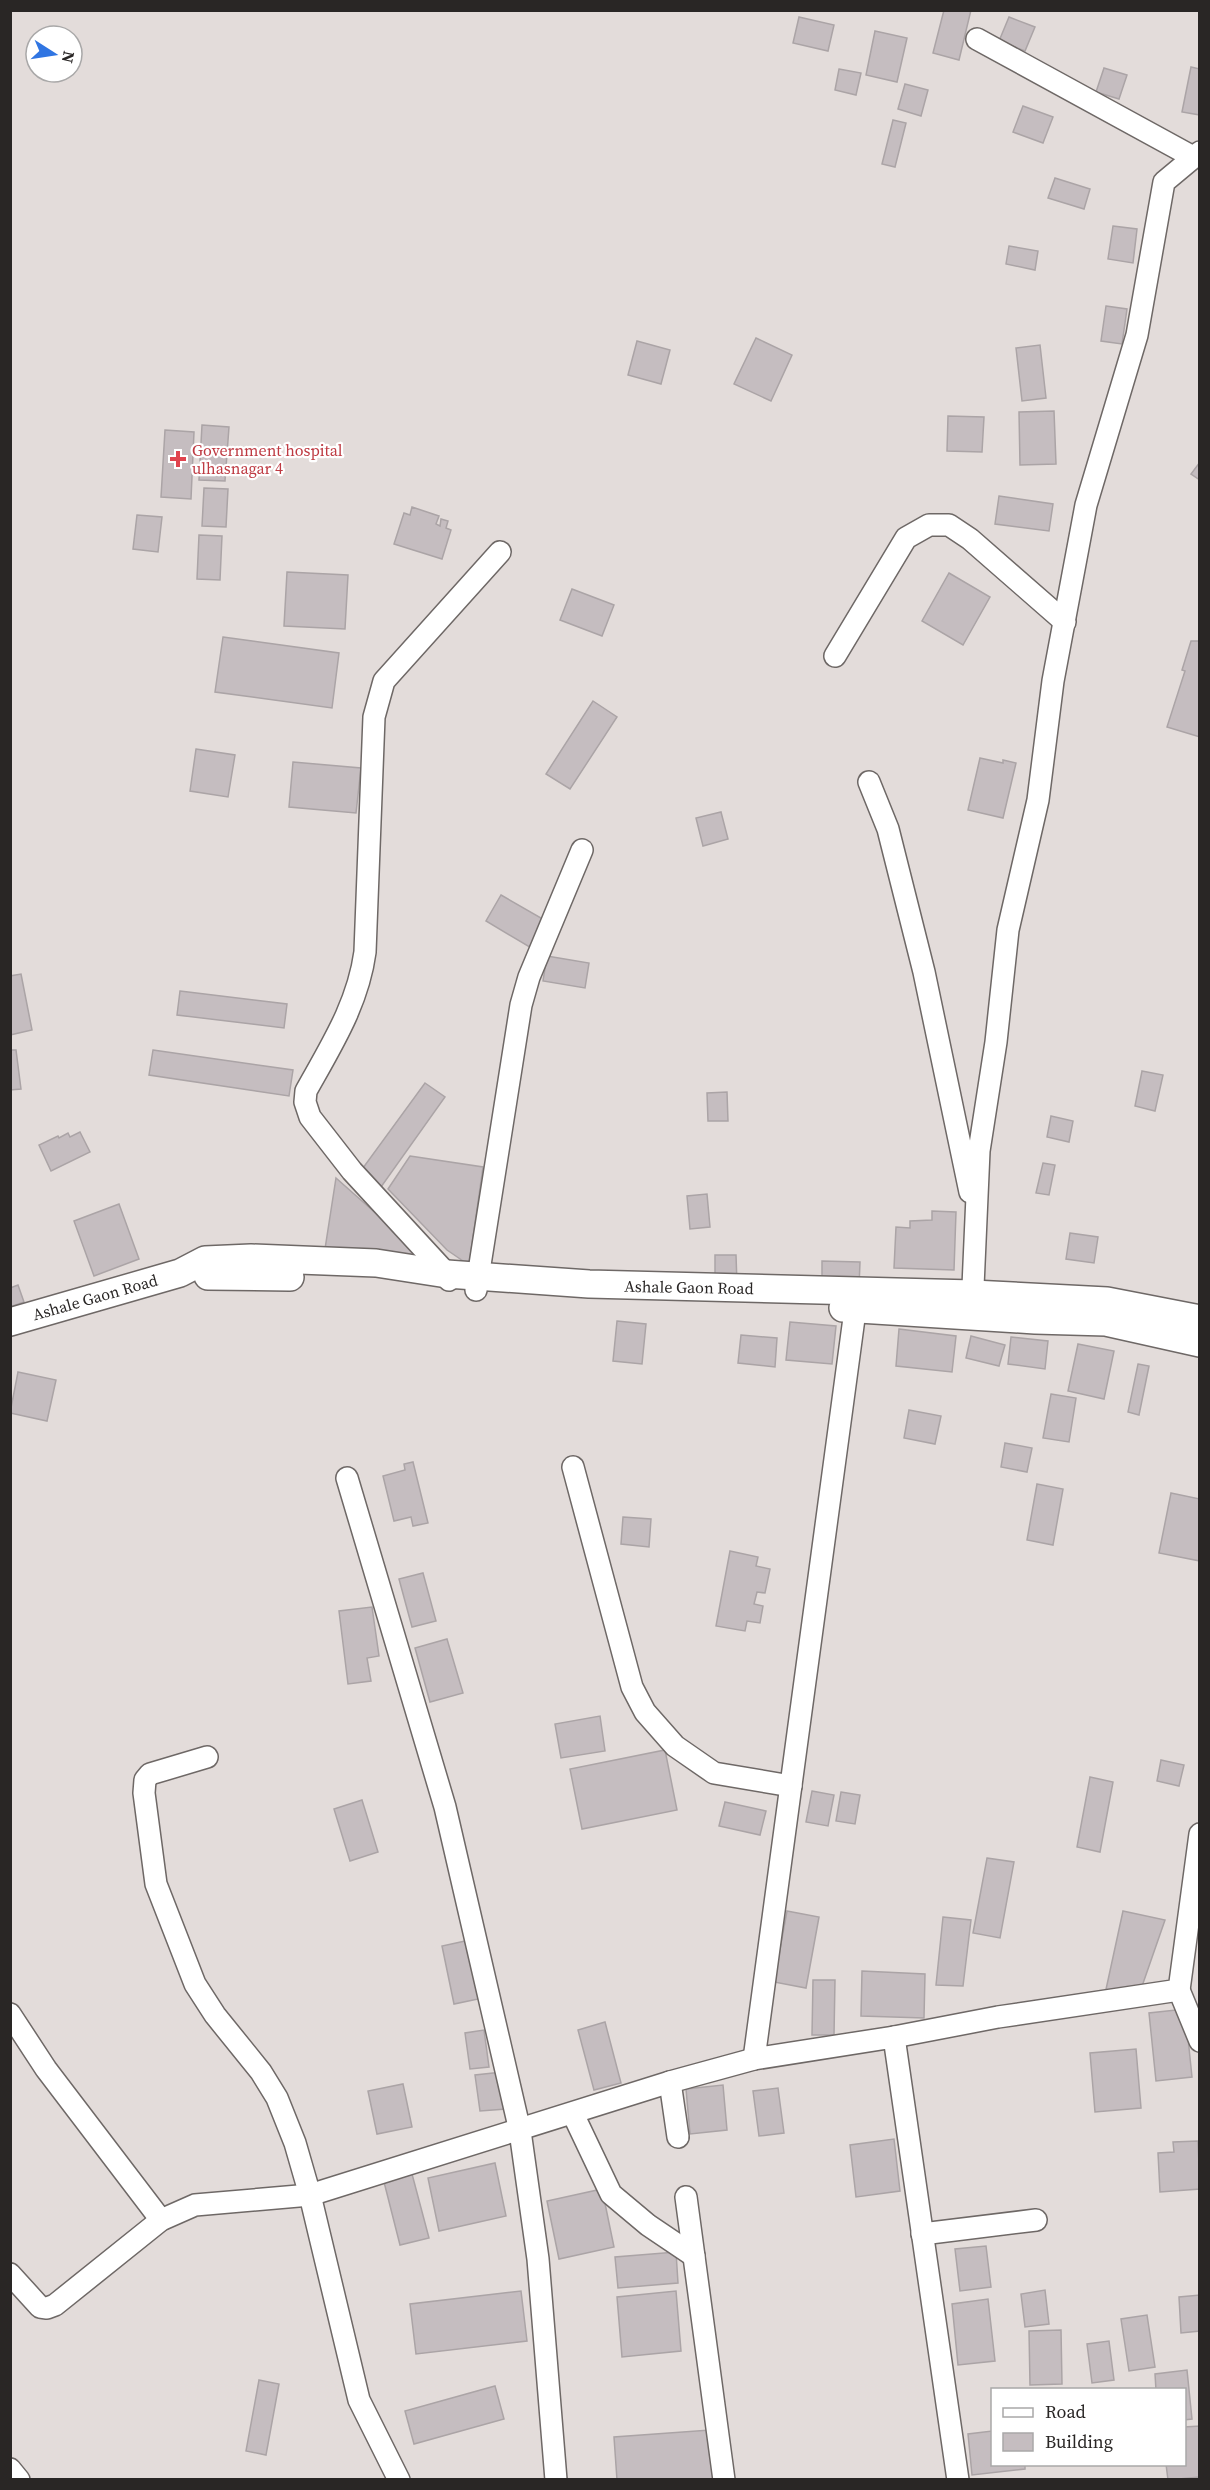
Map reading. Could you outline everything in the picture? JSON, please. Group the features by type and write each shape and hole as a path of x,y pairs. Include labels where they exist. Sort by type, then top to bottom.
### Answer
{"street":[{"path":"972,1304 979,1151 996,1042 1008,930 1038,800 1053,681 1086,505 1137,335 1164,182 1196,155 977,39"},
{"path":"835,656 906,538 929,525 949,525 970,539 1065,622"},
{"path":"463,1281 352,1171 310,1117 305,1102 306,1091 346,1020 361,979 365,952 374,717 384,681 500,552"},
{"path":"869,782 888,829 924,972 976,1222"},
{"path":"463,1281 521,1005 529,977 582,850"},
{"name":"Ashale Gaon Road","path":"10,1322 180,1273 205,1260 251,1258 376,1263 463,1281 643,1287 857,1300 1107,1311 1200,1319"},
{"path":"754,2059 857,1300"},
{"name":"Ashale Gaon Road","path":"1107,1311 1200,1343"},
{"path":"573,1467 632,1687 645,1712 675,1746 714,1773 791,1786"},
{"path":"347,1478 445,1807 520,2131 538,2259 556,2480"},
{"path":"207,1756 150,1774 145,1780 144,1793 156,1884 195,1984 215,2015 261,2072 277,2098 295,2143 310,2195 359,2400 399,2480"},
{"path":"1200,1834 1179,1990 1200,2041"},
{"path":"10,2274 40,2307 47,2308 55,2305 160,2220 195,2205 310,2195 520,2131 670,2082 754,2059 894,2037 998,2017 1179,1990"},
{"path":"10,2014 46,2069 160,2220"},
{"path":"894,2037 958,2480"},
{"path":"670,2082 678,2137"},
{"path":"573,2114 611,2194 648,2225 694,2256"},
{"path":"686,2197 724,2480"},
{"path":"922,2234 1035,2220"},
{"path":"10,2469 19,2480"}],"building":[{"path":"944,10 971,10 959,60 933,53"},
{"path":"799,17 834,25 828,51 793,43"},
{"path":"1009,17 1035,27 1025,51 999,41"},
{"path":"875,31 907,38 897,82 866,75"},
{"path":"1191,67 1200,69 1200,115 1182,112"},
{"path":"1104,68 1127,75 1119,99 1096,92"},
{"path":"839,69 861,73 856,95 835,90"},
{"path":"905,84 928,90 921,116 898,109"},
{"path":"1023,106 1053,117 1043,143 1013,132"},
{"path":"893,120 906,123 895,167 882,164"},
{"path":"1055,178 1090,189 1084,209 1048,198"},
{"path":"1113,226 1137,229 1133,263 1108,259"},
{"path":"1009,246 1038,251 1035,270 1006,264"},
{"path":"1106,306 1127,309 1122,344 1101,341"},
{"path":"756,338 792,355 771,401 734,384"},
{"path":"637,341 670,350 661,384 628,375"},
{"path":"1040,345 1046,398 1022,401 1016,348"},
{"path":"1054,411 1056,464 1020,465 1019,412"},
{"path":"948,416 984,417 982,452 947,451"},
{"path":"202,425 229,427 225,481 199,480"},
{"path":"165,430 194,432 191,499 161,497"},
{"path":"1200,462 1200,480 1191,474"},
{"path":"204,488 228,489 226,527 202,526"},
{"path":"999,496 1053,504 1049,531 995,524"},
{"path":"412,507 439,516 436,524 440,526 441,519 448,521 446,528 451,530 442,559 394,544 404,513 410,515"},
{"path":"137,515 162,517 158,552 133,549"},
{"path":"199,535 222,536 220,580 197,579"},
{"path":"287,572 348,575 345,629 284,626"},
{"path":"949,573 990,597 963,645 922,621"},
{"path":"572,589 614,605 602,636 560,620"},
{"path":"223,637 339,653 332,708 215,692"},
{"path":"1191,641 1200,641 1200,737 1167,727 1185,671 1182,670"},
{"path":"593,701 617,717 570,789 546,774"},
{"path":"196,749 235,755 228,797 190,791"},
{"path":"980,758 1016,763 1003,818 968,810"},
{"path":"293,762 361,768 356,813 289,807"},
{"path":"721,812 728,839 703,846 696,818"},
{"path":"501,895 548,922 533,949 486,921"},
{"path":"547,956 589,963 585,988 543,981"},
{"path":"21,974 32,1030 10,1035 10,976"},
{"path":"180,991 287,1004 284,1028 177,1015"},
{"path":"10,1050 16,1050 21,1089 10,1090"},
{"path":"153,1050 293,1070 289,1096 149,1075"},
{"path":"1142,1071 1163,1075 1155,1111 1135,1106"},
{"path":"425,1083 445,1097 381,1187 360,1172"},
{"path":"727,1092 728,1121 708,1121 707,1093"},
{"path":"1051,1116 1073,1121 1069,1142 1047,1137"},
{"path":"80,1132 90,1152 51,1171 39,1145 58,1136 59,1138 68,1133 70,1137"},
{"path":"410,1156 483,1167 469,1265 447,1250 388,1189"},
{"path":"1043,1163 1055,1165 1049,1195 1036,1193"},
{"path":"336,1178 415,1248 411,1266 325,1249"},
{"path":"707,1194 710,1227 690,1229 687,1196"},
{"path":"119,1204 139,1259 94,1276 74,1221"},
{"path":"932,1211 956,1212 954,1270 894,1268 896,1227 910,1228 910,1221 932,1220"},
{"path":"1070,1233 1098,1237 1094,1263 1066,1259"},
{"path":"715,1255 736,1255 737,1284 715,1285"},
{"path":"822,1261 860,1262 859,1287 822,1286"},
{"path":"18,1285 24,1302 10,1307 10,1288"},
{"path":"617,1321 646,1324 642,1364 613,1361"},
{"path":"790,1322 836,1326 832,1364 786,1360"},
{"path":"899,1329 956,1336 952,1372 896,1366"},
{"path":"741,1335 777,1338 775,1367 738,1363"},
{"path":"971,1336 1005,1345 999,1366 966,1358"},
{"path":"1011,1337 1048,1341 1045,1369 1008,1364"},
{"path":"1078,1344 1114,1351 1104,1399 1068,1391"},
{"path":"1138,1364 1149,1366 1139,1415 1128,1412"},
{"path":"18,1372 56,1380 47,1421 10,1413"},
{"path":"1051,1394 1076,1398 1069,1442 1043,1438"},
{"path":"909,1410 941,1416 935,1444 904,1438"},
{"path":"1005,1443 1032,1448 1027,1472 1001,1467"},
{"path":"413,1462 428,1523 413,1526 411,1517 394,1521 383,1476 405,1470 404,1464"},
{"path":"1037,1484 1063,1489 1053,1545 1027,1540"},
{"path":"1171,1493 1200,1499 1200,1561 1159,1553"},
{"path":"623,1517 651,1519 649,1547 621,1544"},
{"path":"730,1551 758,1557 756,1566 770,1569 765,1593 757,1592 754,1604 763,1606 760,1623 747,1621 745,1631 716,1626"},
{"path":"423,1573 436,1621 412,1627 399,1579"},
{"path":"372,1607 379,1656 367,1658 371,1681 348,1684 339,1611"},
{"path":"447,1639 463,1693 430,1702 415,1648"},
{"path":"600,1716 605,1751 561,1758 555,1724"},
{"path":"665,1750 677,1810 582,1829 570,1769"},
{"path":"1161,1760 1184,1765 1179,1786 1157,1781"},
{"path":"1090,1777 1113,1782 1100,1852 1077,1847"},
{"path":"812,1791 834,1795 828,1826 806,1822"},
{"path":"841,1792 860,1795 855,1824 836,1821"},
{"path":"362,1800 378,1852 350,1861 334,1809"},
{"path":"725,1802 766,1811 760,1835 719,1826"},
{"path":"987,1858 1014,1862 1000,1938 973,1933"},
{"path":"787,1911 819,1917 806,1988 774,1982"},
{"path":"1123,1911 1165,1920 1140,1992 1105,1994"},
{"path":"943,1917 971,1920 963,1986 936,1985"},
{"path":"470,1940 483,1998 454,2004 442,1946"},
{"path":"862,1971 925,1974 924,2018 861,2016"},
{"path":"813,1980 835,1980 834,2035 812,2035"},
{"path":"1185,2009 1192,2077 1156,2081 1149,2013"},
{"path":"605,2022 621,2083 594,2090 578,2030"},
{"path":"484,2030 489,2067 470,2069 465,2033"},
{"path":"1136,2049 1141,2108 1095,2112 1090,2053"},
{"path":"502,2072 506,2109 480,2111 475,2075"},
{"path":"403,2084 412,2127 377,2134 368,2091"},
{"path":"723,2085 727,2130 690,2134 686,2089"},
{"path":"778,2088 784,2133 759,2136 753,2091"},
{"path":"894,2139 900,2191 856,2197 850,2145"},
{"path":"1198,2141 1200,2189 1160,2192 1158,2153 1174,2152 1173,2142"},
{"path":"495,2163 506,2216 439,2231 428,2178"},
{"path":"412,2174 429,2238 400,2245 384,2182"},
{"path":"602,2189 614,2247 559,2259 547,2201"},
{"path":"986,2246 991,2287 960,2291 955,2249"},
{"path":"676,2252 678,2283 618,2288 615,2257"},
{"path":"1045,2290 1049,2324 1025,2327 1021,2294"},
{"path":"521,2291 527,2341 416,2354 410,2304"},
{"path":"676,2291 681,2351 622,2357 617,2297"},
{"path":"1200,2295 1200,2331 1181,2333 1179,2297"},
{"path":"988,2299 995,2361 958,2365 952,2304"},
{"path":"1147,2315 1155,2367 1129,2371 1121,2319"},
{"path":"1061,2330 1062,2384 1030,2385 1029,2331"},
{"path":"1109,2341 1114,2380 1092,2383 1087,2344"},
{"path":"1187,2370 1192,2419 1186,2420 1186,2388 1156,2388 1155,2374"},
{"path":"259,2380 279,2384 266,2455 246,2451"},
{"path":"495,2386 504,2419 414,2444 405,2411"},
{"path":"1200,2426 1200,2477 1168,2480 1166,2466 1186,2466 1186,2427"},
{"path":"710,2430 713,2480 617,2480 614,2437"},
{"path":"991,2431 991,2466 1025,2466 1025,2469 972,2475 968,2434"}],"place":[{"name":"Government hospital ulhasnagar 4","path":"178,459"}]}
